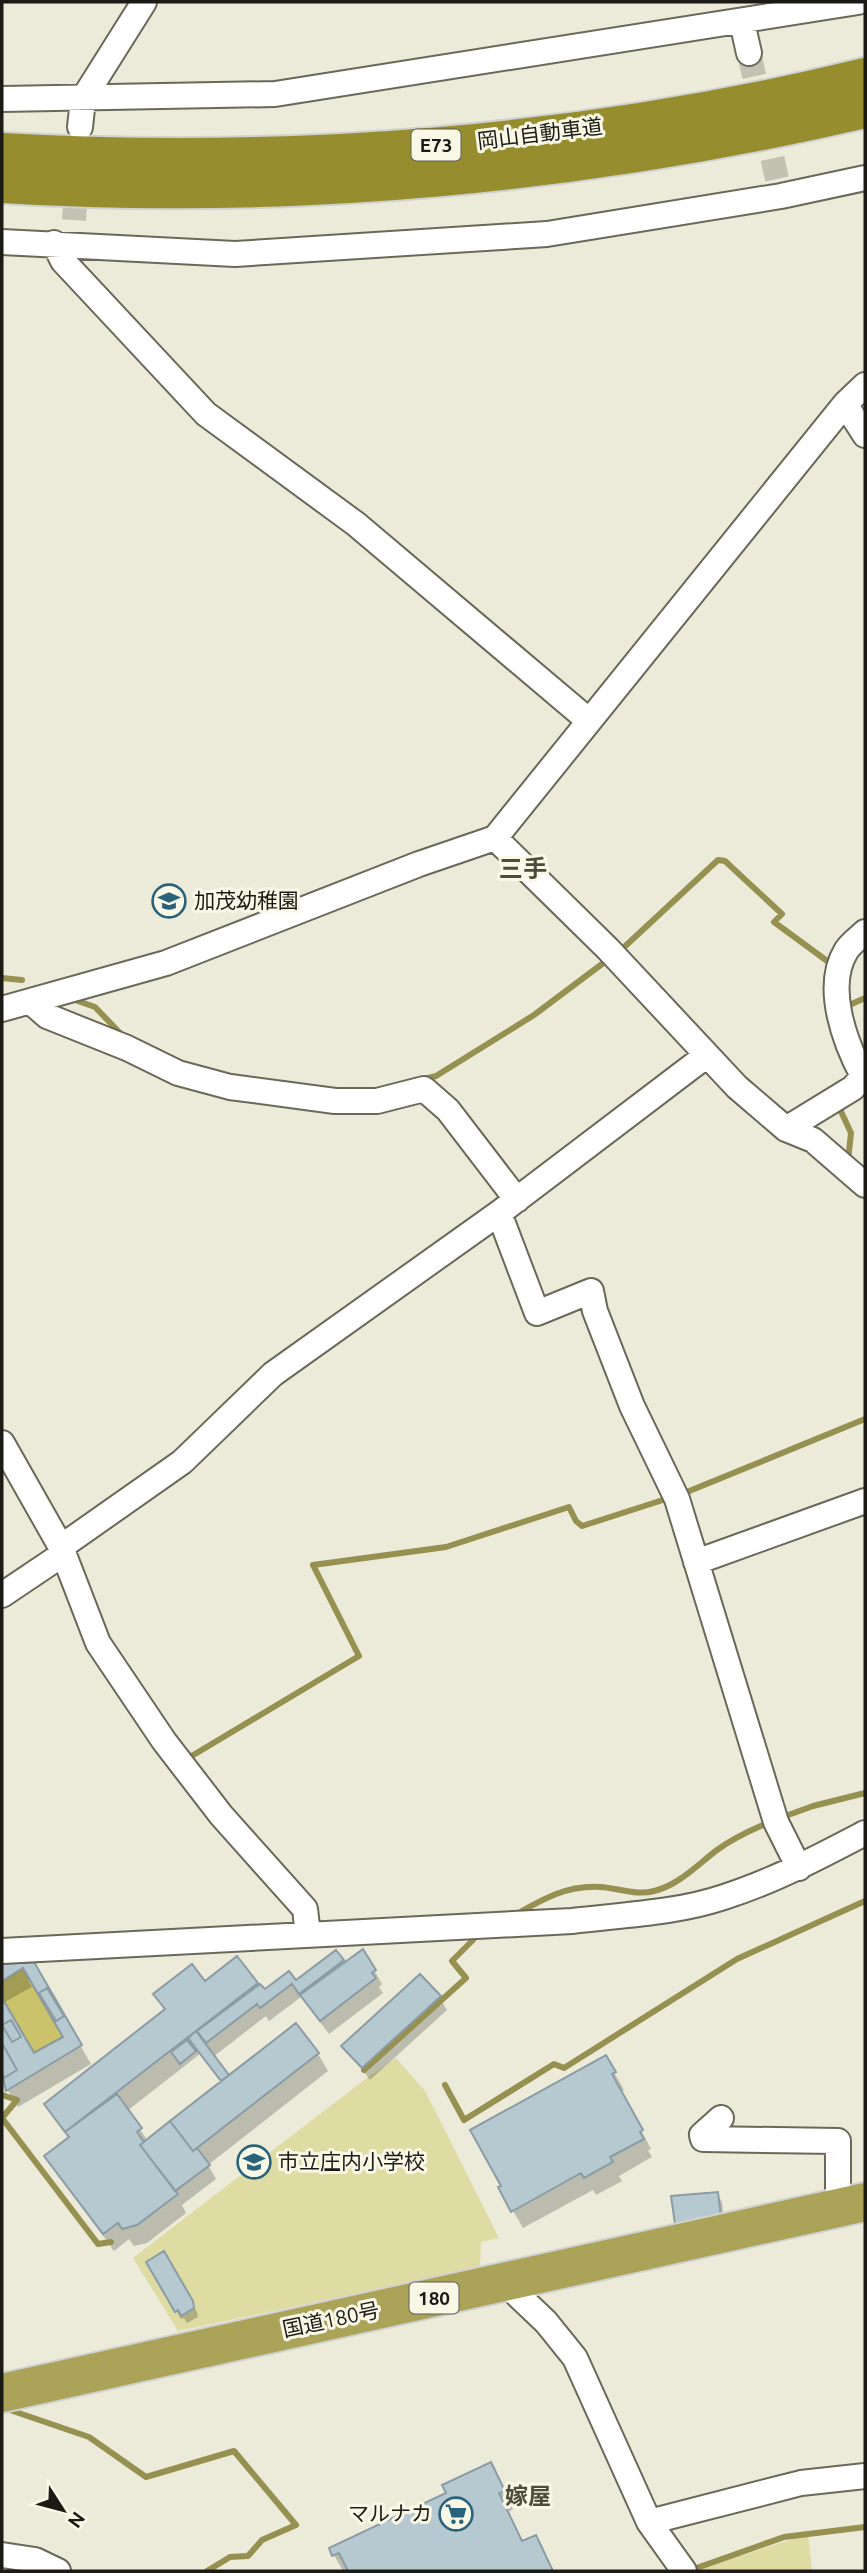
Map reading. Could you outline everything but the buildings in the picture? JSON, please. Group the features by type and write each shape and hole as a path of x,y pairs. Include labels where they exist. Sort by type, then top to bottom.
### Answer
{"highway":[{"name":"岡山自動車道","path":"2,152 145,157 365,151 598,127 722,108 865,77"},
{"name":"岡山自動車道","path":"2,184 222,188 363,183 605,158 727,138 865,109"},
{"name":"国道180号","path":"2,2393 852,2205"}],"street":[{"path":"80,127 83,99 144,2"},
{"path":"2,99 275,94 858,2"},
{"path":"741,22 749,53"},
{"path":"2,242 67,236 235,254 547,234 779,187 865,178"},
{"path":"67,236 63,261 206,414 356,524 588,720"},
{"path":"2,1009 166,963 419,864 495,838 845,404 865,385"},
{"path":"845,404 865,435"},
{"path":"495,838 608,949 707,1055 786,1129 813,1140 865,1185"},
{"path":"786,1129 853,1088 863,1076 850,1051 840,1009 838,973 846,951 865,932"},
{"path":"31,1002 47,1016 127,1048 178,1073 230,1087 335,1101 377,1101 425,1089 448,1110 508,1206 537,1313 591,1291 595,1311 632,1406 676,1496 776,1820 799,1868"},
{"path":"2,1595 182,1462 273,1374 508,1206 707,1055"},
{"path":"2,1443 59,1555 98,1643 181,1762 222,1815 305,1909 308,1935"},
{"path":"696,1562 865,1501"},
{"path":"2,1951 572,1921 648,1911 722,1898 799,1868 865,1833"},
{"path":"721,2118 702,2135 704,2139 838,2141 852,2205"},
{"path":"504,2282 546,2322 575,2358 649,2522 683,2571"},
{"path":"649,2522 801,2483 865,2476"},
{"path":"2,2555 35,2560 58,2571"}],"shaded area":[{"path":"23,1968 63,2037 34,2053 2,1998 2,1981"},
{"path":"396,2058 425,2091 499,2238 481,2242 480,2267 178,2331 133,2258"},
{"path":"808,2534 812,2571 696,2570"}],"waterway":[{"path":"621,950 718,860 725,861 782,914 774,922 834,966"},
{"path":"420,1080 436,1076 534,1015 606,961"},
{"path":"2,978 22,980"},
{"path":"845,1007 865,998"},
{"path":"75,1000 95,1007 120,1033"},
{"path":"838,1105 851,1133 848,1161"},
{"path":"682,1494 865,1419"},
{"path":"185,1760 359,1656 313,1565 446,1547 569,1507 576,1521 582,1526 669,1498"},
{"path":"780,1818 813,1806 865,1793"},
{"path":"515,1915 545,1899 577,1888 600,1887 641,1893 663,1888 680,1879 729,1842 770,1822"},
{"path":"445,2085 464,2120 554,2064 564,2068 737,1959 865,1901"},
{"path":"364,2070 466,1978 452,1961 473,1940"},
{"path":"2,2095 17,2100 2,2118 98,2244 111,2242"},
{"path":"7,2409 89,2437 146,2477 234,2451 296,2525 262,2540 248,2556 230,2557 207,2571"},
{"path":"688,2571 784,2537 865,2527"}],"tunnel":[{"path":"749,53 777,179"},
{"path":"74,220 77,173"}],"place":[{"name":"加茂幼稚園","path":"169,901"},
{"name":"市立庄内小学校","path":"254,2162"},
{"name":"マルナカ","path":"456,2514"}],"district":[{"name":"三手","path":"523,869"},
{"name":"嫁屋","path":"528,2496"}]}
